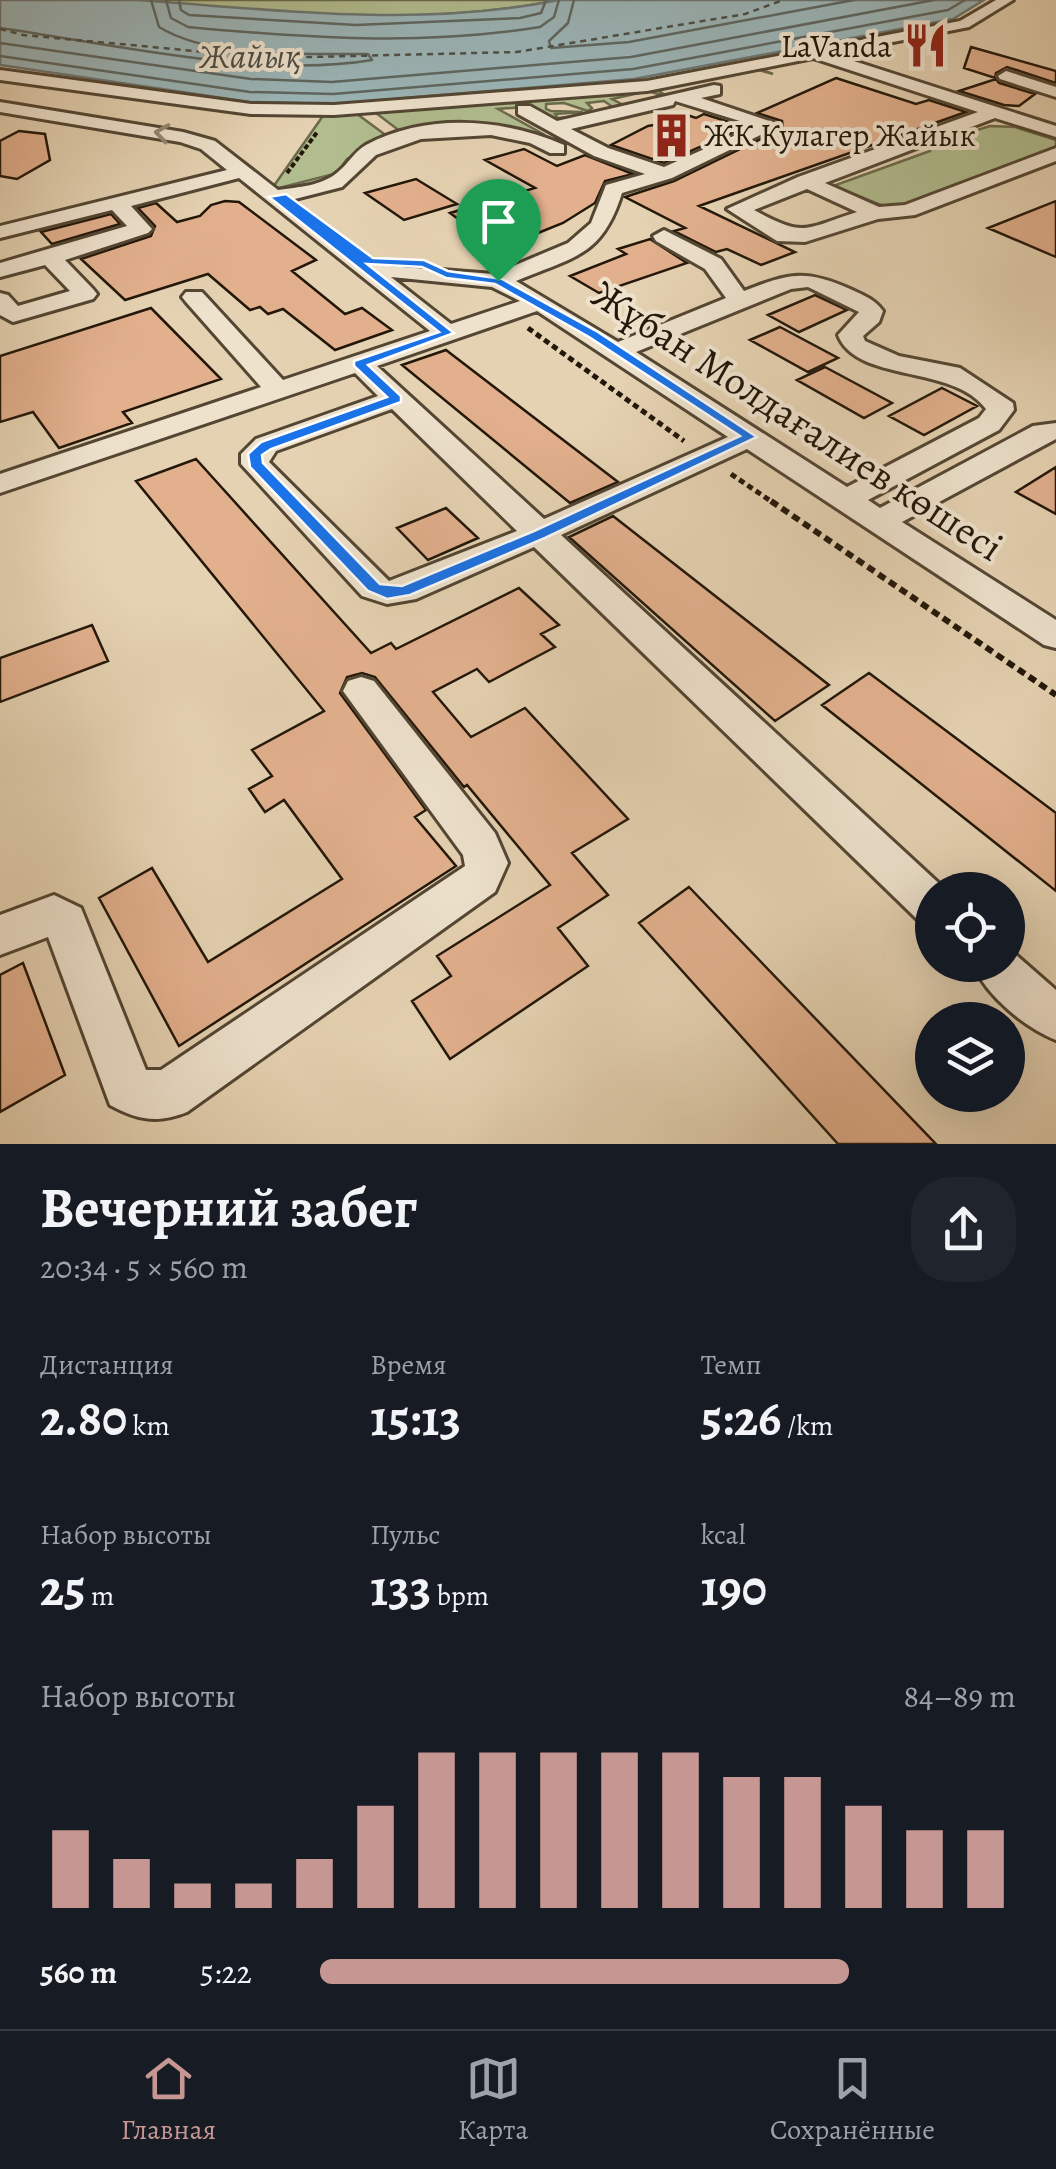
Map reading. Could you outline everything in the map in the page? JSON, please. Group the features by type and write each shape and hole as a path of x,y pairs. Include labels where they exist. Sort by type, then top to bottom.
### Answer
{"street":[{"path":"0,75 250,110 334,110 631,88 964,24 1006,0"},
{"path":"814,54 1056,132"},
{"path":"1006,76 1056,92"},
{"path":"555,127 763,79"},
{"path":"498,281 576,248 601,226 613,189 665,174 772,126 681,98"},
{"path":"0,107 197,140 278,197 448,333"},
{"path":"524,110 601,152 665,174"},
{"path":"994,112 737,210 795,237 876,213 908,211 1056,154"},
{"path":"278,197 339,182 358,158 375,148 404,138 454,130 500,130 532,136 581,164"},
{"path":"0,232 117,203 234,166"},
{"path":"0,219 234,166"},
{"path":"805,181 876,213"},
{"path":"0,270 141,230 117,203"},
{"path":"664,236 714,264 741,303"},
{"path":"0,300 13,315 85,294 50,257"},
{"name":"Жұбан Молдағалиев көшесі","path":"373,272 498,281 540,302 1056,636"},
{"path":"618,350 787,282 811,280 870,311 870,317 850,335 854,345 892,363 951,373 1000,403 1000,410 989,424 847,499"},
{"path":"194,297 278,390"},
{"path":"0,484 540,302"},
{"path":"359,363 915,889"},
{"path":"396,399 266,446 255,454 256,464 374,588 387,593 404,591 540,534 750,437"},
{"path":"880,520 1044,432 1056,431"},
{"path":"0,935 39,918 54,915 65,922 128,1087 144,1096 169,1094 480,879 487,863 480,846 361,691"},
{"path":"1016,982 1056,1017"}],"path":[{"path":"278,197 278,186 334,110"},
{"path":"506,313 707,457 1056,695"}],"green space":[{"path":"135,0 559,0 506,9 400,16 294,13"},
{"path":"755,67 773,74 755,69 655,89 671,98 648,91 612,99 627,107 617,110 604,101 587,103 592,108 588,111 564,103 546,104 551,111 583,112 555,114 558,118 589,115 559,124 525,107 498,109 545,135 458,129 405,135 372,110 655,86"},
{"path":"353,111 391,139 347,159 338,173 271,190 325,113"},
{"path":"990,126 1015,127 1056,140 1056,147 891,209 833,186 930,151 932,144"}],"water":[{"name":"Жайық","path":"0,0 138,0 402,15 507,8 559,0 984,0 953,19 634,79 333,104 250,102 0,65"}],"building":[{"path":"971,47 1056,71 1056,83 1007,67 996,73 995,78 964,68"},
{"path":"836,78 916,104 929,100 966,112 699,206 795,252 761,265 727,249 716,252 674,231 685,228 625,197 674,181 783,128 782,121 757,113"},
{"path":"996,79 1035,94 1019,106 959,91"},
{"name":"ЖК Кулагер Жайык","path":"684,114 696,118 704,114 745,127 664,163 611,145 648,126 677,121"},
{"path":"19,131 45,134 50,160 17,179 0,176 0,141"},
{"path":"524,149 557,166 585,155 633,174 605,181 595,203 538,233 517,220 476,232 450,213 535,188 485,160"},
{"path":"416,179 457,204 404,220 365,193"},
{"path":"1056,201 1056,257 988,228"},
{"path":"239,202 316,260 292,271 345,314 362,308 392,330 335,350 283,309 268,314 260,307 250,310 208,274 125,300 81,259 151,236 155,226 138,208 156,203 177,222 200,216 211,205"},
{"path":"111,214 120,224 52,244 41,232"},
{"path":"650,239 687,263 599,293 570,276 626,254 618,249"},
{"path":"815,295 847,310 799,332 768,315"},
{"path":"151,308 221,379 123,412 132,423 59,448 33,412 0,422 0,356"},
{"path":"780,327 838,358 808,372 750,340"},
{"path":"446,350 618,482 570,503 402,365"},
{"path":"825,367 892,403 864,418 797,380"},
{"path":"942,388 977,406 924,435 889,416"},
{"path":"196,459 371,653 391,643 396,649 519,588 559,625 541,634 555,647 489,682 477,669 433,692 471,737 525,708 628,819 572,853 608,895 558,928 588,966 450,1059 412,1001 451,976 437,956 550,885 375,677 362,673 347,677 340,693 426,810 415,817 456,866 179,1046 99,898 152,868 208,962 342,879 284,800 265,812 249,789 272,776 252,750 324,711 136,481"},
{"path":"1056,467 1056,514 1016,492"},
{"path":"446,508 478,538 428,560 397,528"},
{"path":"613,516 829,685 775,721 569,537"},
{"path":"92,625 108,661 0,702 0,658"},
{"path":"869,673 1056,813 1056,891 822,705"},
{"path":"689,887 936,1144 838,1144 639,923"},
{"path":"23,963 65,1075 0,1112 0,975"}],"ferry route":[{"path":"0,29 23,35 270,58 517,52 745,14 783,0"}],"place":[{"name":"LaVanda","path":"925,46"},
{"name":"ЖК Кулагер Жайык","path":"671,135"}],"route":[{"path":"282,196 370,262 424,264 446,274 498,281 594,334 750,437 540,534 404,591 387,593 374,588 256,464 255,454 266,446 396,399 359,363 448,333 274,197 282,196"}]}
